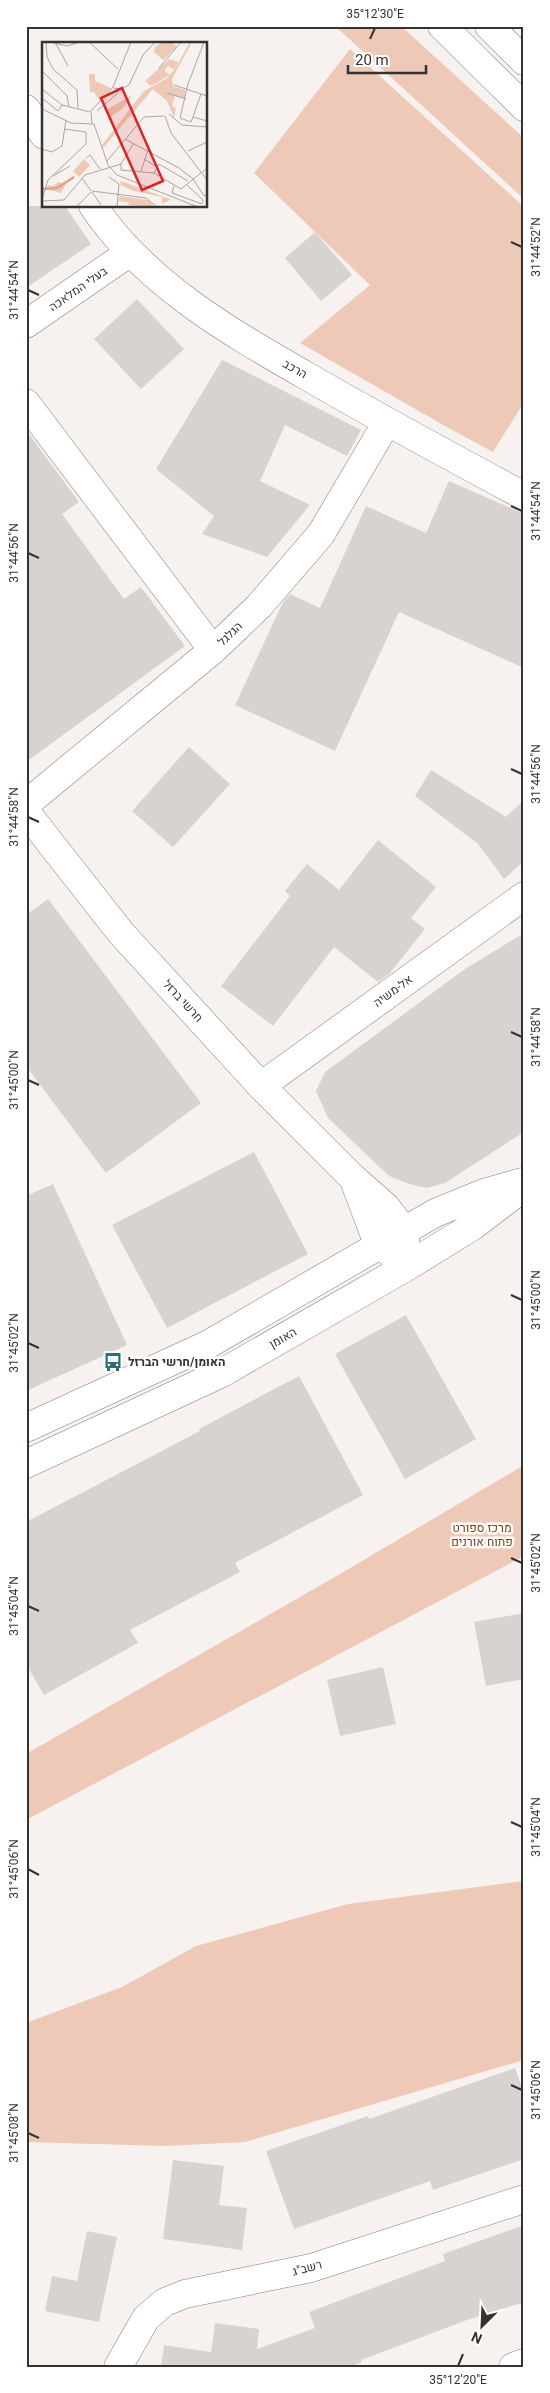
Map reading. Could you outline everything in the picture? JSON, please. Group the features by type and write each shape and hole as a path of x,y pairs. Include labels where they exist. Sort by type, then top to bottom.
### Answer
{"street":[{"path":"442,26 524,106"},
{"path":"489,26 524,61"},
{"path":"26,109 42,132"},
{"name":"הרכב","path":"94,208 129,253 173,291 215,320 387,422 524,496"},
{"name":"בעלי המלאכה","path":"26,324 129,253"},
{"path":"26,403 213,650"},
{"name":"הגלגל","path":"26,804 213,650 259,606 321,534 387,422"},
{"name":"חרשי ברזל","path":"26,812 120,933 261,1086 353,1178 386,1207 404,1231"},
{"name":"אל-משיה","path":"261,1086 524,896"},
{"name":"חרשי ברזל","path":"353,1178 375,1236 381,1246 408,1266"},
{"path":"26,1428 207,1345 454,1204 524,1182"},
{"name":"האומן","path":"26,1464 222,1373 408,1266 472,1226 524,1186"},
{"path":"404,1231 408,1266"},
{"name":"רשב\"ג","path":"118,2367 146,2318 165,2302 195,2292 311,2268 524,2199"},
{"path":"513,2367 524,2363"}],"green space":[{"path":"335,26 401,26 524,138 524,199"},
{"path":"350,49 524,207 524,402 493,452 300,343 370,285 254,173"},
{"name":"מרכז ספורט פתוח אורנים","path":"524,1465 524,1556 26,1820 26,1754 340,1574"},
{"path":"524,1881 524,2060 245,2142 165,2146 26,2142 26,2023 122,1987 196,1946 348,1904"}],"building":[{"path":"26,206 66,208 91,244 26,288"},
{"path":"315,232 352,275 321,301 285,258"},
{"path":"137,299 184,349 141,389 94,339"},
{"path":"222,360 361,430 347,456 285,425 260,481 310,505 267,557 202,534 214,516 156,469"},
{"path":"26,430 79,502 62,514 124,599 141,587 185,646 26,762"},
{"path":"449,481 524,514 524,668 399,612 335,751 235,705 283,602 290,594 320,608 366,506 426,533"},
{"path":"189,747 230,784 173,847 132,811"},
{"path":"431,770 506,817 524,800 524,861 504,879 478,844 415,796"},
{"path":"378,840 436,887 411,918 425,929 389,974 378,982 334,947 273,1026 221,986 290,896 285,891 307,864 339,890"},
{"path":"48,899 201,1103 106,1173 26,1066 26,915"},
{"path":"524,933 524,1132 445,1183 427,1188 409,1184 389,1176 328,1118 316,1091 325,1072 465,969"},
{"path":"254,1152 308,1254 167,1328 112,1225"},
{"path":"53,1184 127,1345 26,1391 26,1196"},
{"path":"406,1315 476,1439 405,1479 335,1354"},
{"path":"299,1376 363,1495 235,1563 240,1572 130,1630 138,1643 44,1695 26,1664 26,1522 200,1431 199,1429"},
{"path":"524,1613 524,1679 486,1686 474,1622"},
{"path":"383,1667 396,1724 340,1736 327,1680"},
{"path":"515,2068 524,2093 524,2159 433,2190 430,2181 294,2229 266,2151 368,2116 369,2119"},
{"path":"173,2160 224,2166 219,2205 247,2208 242,2250 163,2239"},
{"path":"524,2225 524,2302 467,2320 361,2360 362,2362 350,2367 161,2367 164,2345 211,2352 215,2323 259,2329 257,2349 315,2328 309,2312 445,2261 443,2254"},
{"path":"87,2231 117,2237 99,2322 45,2311 52,2276 77,2281"}],"place":[{"name":"האומן/חרשי הברזל","path":"113,1362"}]}
